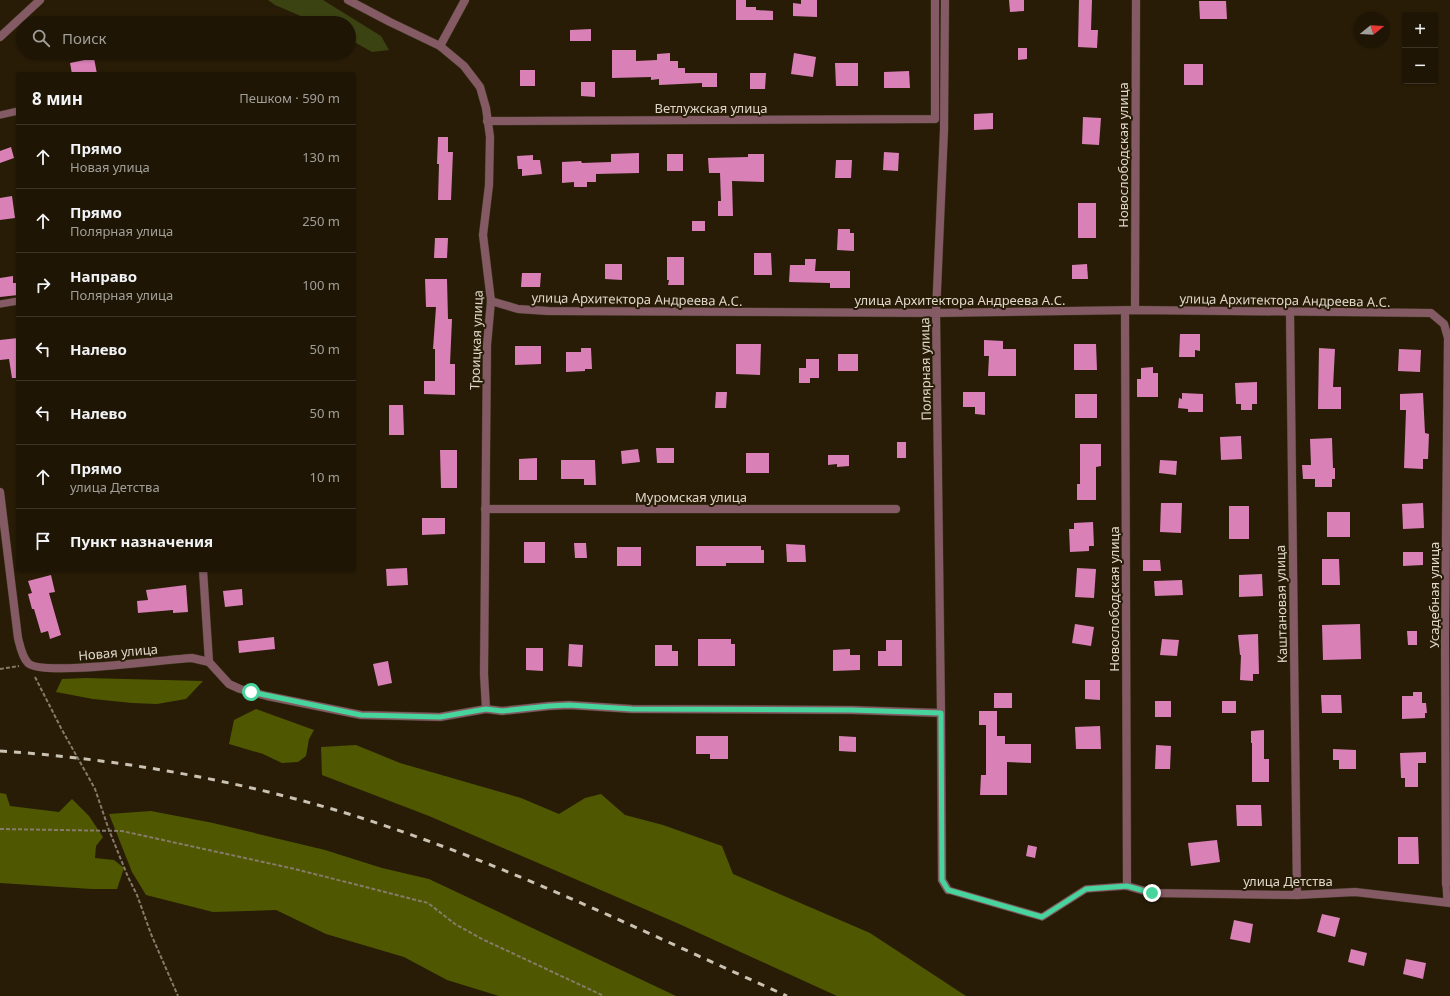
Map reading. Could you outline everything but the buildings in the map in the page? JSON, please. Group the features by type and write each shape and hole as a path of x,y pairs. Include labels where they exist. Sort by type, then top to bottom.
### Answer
{"street":[{"path":"23,16 40,0"},
{"name":"Троицкая улица","path":"348,0 440,46 464,66 480,87 487,121 490,137 489,185 484,235 491,301 488,345 485,509 484,674 486,709"},
{"path":"440,46 465,0"},
{"name":"Ветлужская улица","path":"487,121 936,119 935,0"},
{"name":"Полярная улица","path":"945,0 944,130 936,313 942,880 948,890"},
{"name":"Новослободская улица","path":"1135,310 1136,0"},
{"path":"0,37 16,22"},
{"name":"улица Архитектора Андреева А.С.","path":"491,301 518,309 548,311 936,313 1135,310 1431,313"},
{"name":"Новослободская улица","path":"1125,311 1127,886"},
{"name":"Каштановая улица","path":"1290,312 1297,895"},
{"name":"Усадебная улица","path":"1431,313 1444,324 1448,338 1448,777 1446,884"},
{"path":"0,492 18,638 22,652 29,664"},
{"name":"Муромская улица","path":"485,509 896,509"},
{"path":"203,572 209,662 229,684 240,689 267,696 361,715 440,717 486,709 502,711 569,705 632,709 852,710 941,713"},
{"name":"Новая улица","path":"29,664 37,667 56,669 179,658 192,658 209,662"},
{"name":"улица Детства","path":"1127,886 1152,893 1297,895 1356,892 1448,902"}],"lane":[{"path":"0,115 16,112"},
{"path":"0,304 16,301"},
{"path":"1446,884 1448,902"},
{"path":"948,890 1042,917 1086,889 1127,886"}],"path":[{"path":"0,669 29,664 61,728 95,789 109,830 178,996"},
{"path":"0,829 122,831 295,869 428,902 455,924 604,996"}],"green space":[{"path":"268,0 323,0 349,16 301,16 275,5"},
{"path":"356,20 381,36 389,50 372,52 356,43"},
{"path":"86,678 203,681 186,699 157,704 93,699 56,692 62,679"},
{"path":"256,709 314,730 309,739 306,756 298,762 282,763 263,754 229,744 234,720"},
{"path":"356,745 400,763 521,798 559,814 585,798 601,794 625,815 663,825 722,846 733,874 870,933 966,996 837,996 677,923 429,816 322,775 321,747"},
{"path":"0,793 6,794 10,806 59,812 72,799 89,816 103,837 96,846 95,858 114,860 124,868 117,889 92,889 0,883"},
{"path":"151,811 213,823 325,850 382,868 429,879 676,996 499,996 447,980 404,957 326,934 276,910 213,912 146,895 132,872 109,814"}],"railway":[{"path":"0,751 89,759 178,773 266,791 352,815 463,854 518,876 787,996"}],"route":[{"path":"251,692 361,715 440,717 486,709 502,711 569,705 632,709 852,710 941,713 942,880 948,890 1042,917 1086,889 1127,886 1152,893"}]}
